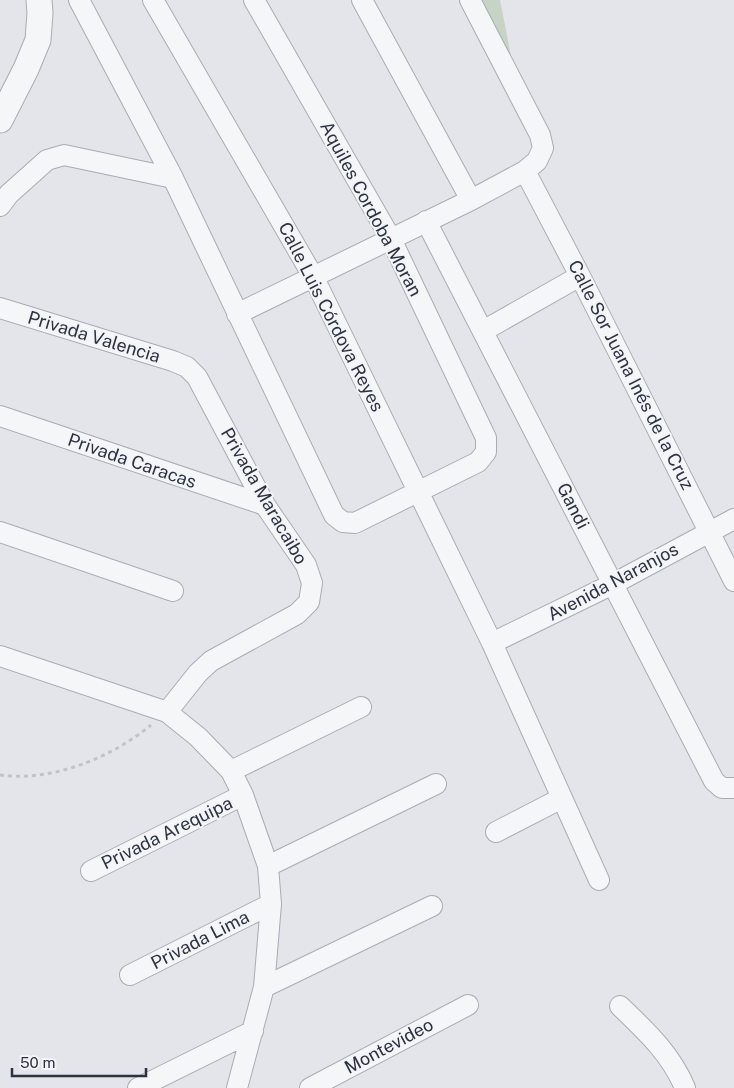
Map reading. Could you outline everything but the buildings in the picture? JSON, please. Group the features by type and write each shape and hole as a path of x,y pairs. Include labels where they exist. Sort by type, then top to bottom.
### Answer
{"street":[{"path":"0,120 26,69 38,40 39,0"},
{"path":"79,0 173,178 334,515 343,522 355,522 419,490"},
{"name":"Calle Luis Córdova Reyes","path":"153,0 314,278 492,643 599,880"},
{"name":"Aquiles Cordoba Moran","path":"254,0 391,239 486,438 486,452 478,462 419,490"},
{"path":"362,0 471,200"},
{"path":"237,314 471,200 525,171 538,160 543,148 540,135 470,0"},
{"path":"0,206 9,194 47,160 64,155 173,178"},
{"name":"Calle Sor Juana Inés de la Cruz","path":"525,171 710,530 734,581"},
{"name":"Gandi","path":"426,221 714,781 728,788"},
{"path":"483,331 580,276"},
{"name":"Privada Valencia","path":"0,308 173,361 187,367"},
{"name":"Privada Maracaibo","path":"167,712 211,661 297,614 308,602 312,583 306,565 265,505 197,377 187,367"},
{"name":"Privada Caracas","path":"0,416 265,505"},
{"name":"Avenida Naranjos","path":"492,643 613,584 710,530 734,519"},
{"path":"0,532 173,591"},
{"path":"0,656 167,712 198,737 231,771 243,795 268,866 271,904 264,987 237,1088"},
{"path":"231,771 361,707"},
{"path":"268,866 436,784"},
{"name":"Privada Arequipa","path":"91,871 243,795"},
{"path":"496,832 562,798"},
{"name":"Privada Lima","path":"130,975 271,904"},
{"path":"264,987 432,906"},
{"name":"Montevideo","path":"310,1088 468,1005"},
{"path":"620,1006 660,1046 679,1073 684,1088"},
{"path":"138,1088 252,1031"}],"path":[{"path":"0,775 11,777 50,774 103,756 136,738 167,712"}],"green space":[{"path":"481,0 500,0 512,61"}]}
